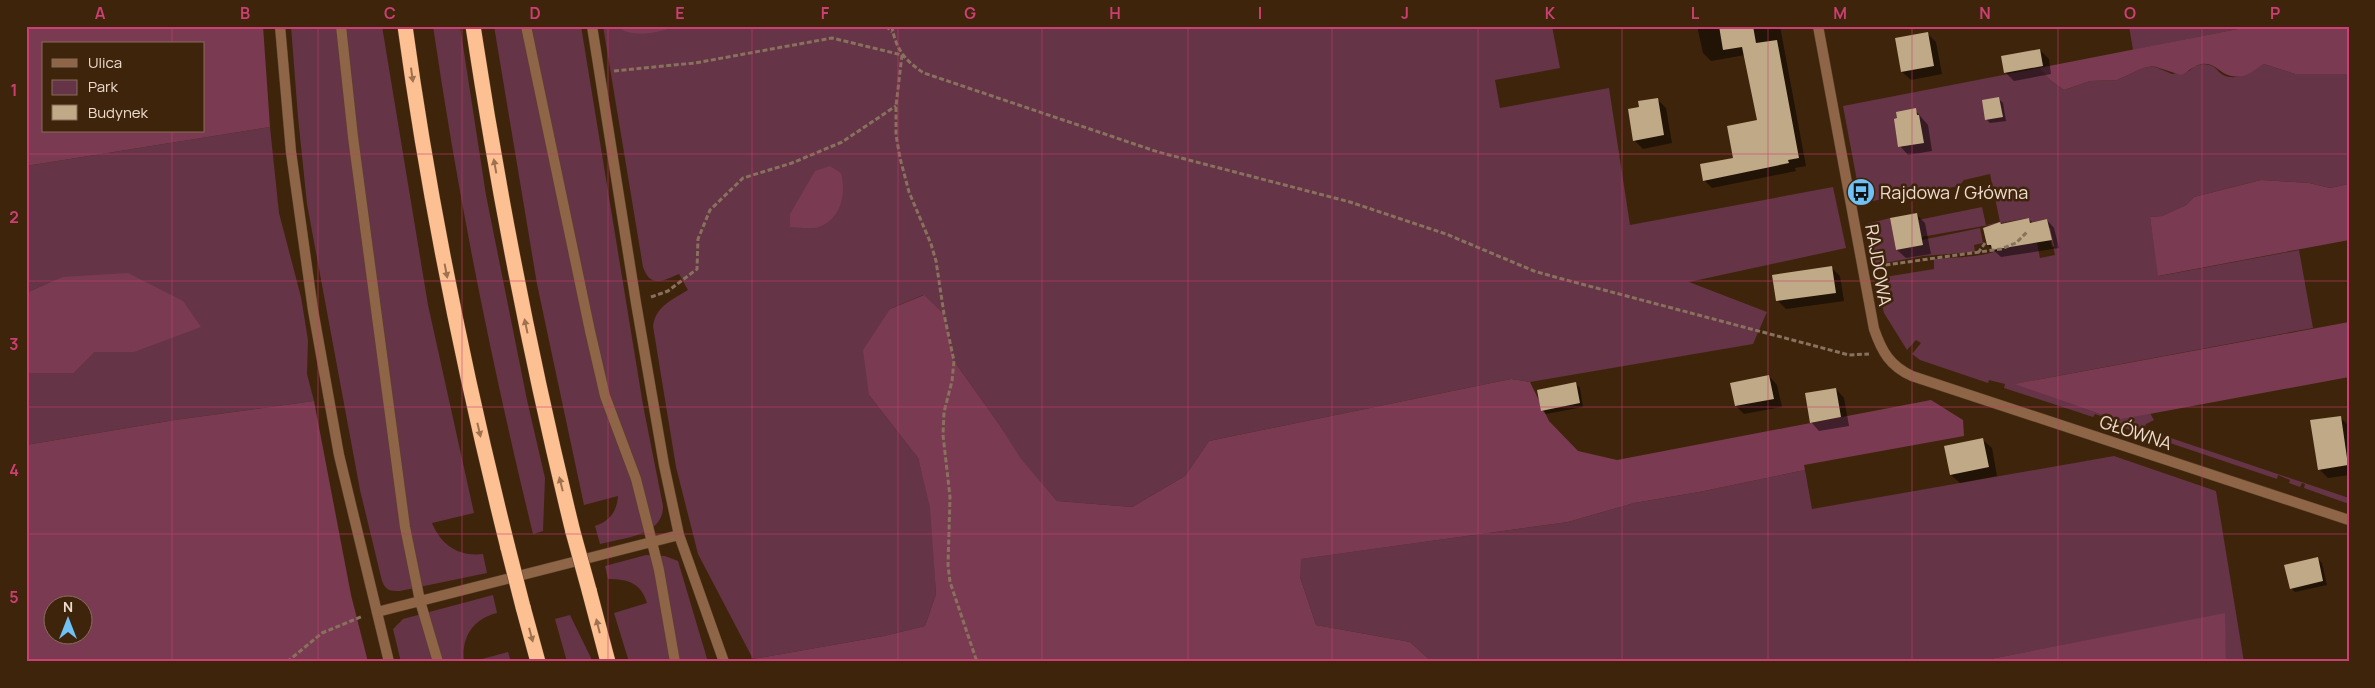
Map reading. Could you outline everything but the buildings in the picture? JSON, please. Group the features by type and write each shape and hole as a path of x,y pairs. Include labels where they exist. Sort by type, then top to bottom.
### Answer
{"highway":[{"path":"405,26 412,78 449,286 479,430 538,662"},
{"path":"473,26 516,281 552,447 608,662"}],"street":[{"path":"280,26 291,152 313,310 339,455 389,662"},
{"path":"341,26 353,137 405,527 420,601 438,662"},
{"path":"526,26 603,387 636,479 652,541 675,662"},
{"path":"592,26 636,303 679,535 724,662"},
{"name":"RAJDOWA","path":"1818,26 1874,329 1881,350 1890,363 1900,371 1912,376"},
{"name":"GŁÓWNA","path":"1912,376 2349,520"},
{"path":"377,612 679,535"}],"path":[{"path":"886,26 892,32"},
{"path":"892,26 897,48 911,65 924,72 1158,152 1358,205 1446,234 1541,273 1849,355 1867,355 1881,350"},
{"path":"599,72 694,63 832,38 902,55"},
{"path":"902,55 896,106 896,135 900,158 910,192 936,261 944,314 954,361 952,381 944,412 943,435 950,496 948,565 950,582 977,662"},
{"path":"636,303 668,291 697,268 698,240 710,210 743,178 792,163 842,142 896,106"},
{"path":"1863,269 1927,258 1978,254 2006,248 2016,243 2027,232"},
{"path":"1978,254 1985,243"},
{"path":"287,662 322,633 352,619 377,612"}],"green space":[{"path":"291,26 382,26 428,305 474,513 432,523 440,538 452,548 466,554 483,554 487,573 400,591 389,590 382,581 360,490 307,204"},
{"path":"433,26 460,26 486,195 527,400 545,478 543,531 533,534 477,281 453,154"},
{"path":"494,26 581,26 643,405 663,506 657,524 649,530 630,537 600,544 595,526 612,515 618,496 584,505 537,284"},
{"path":"603,26 1552,26 1560,68 1495,80 1500,108 1609,88 1630,225 1833,187 1846,248 1689,282 1767,312 1753,344 1530,382 1511,379 1209,441 1185,476 1132,507 1057,501 1020,459 999,424 954,361 944,314 923,295 890,309 869,395 918,458 931,507 936,594 925,626 884,636 753,659 698,554 676,467 653,326 657,313 661,308 688,290 679,274 658,281 649,278 643,267"},
{"path":"2129,26 2253,26 2133,50"},
{"path":"2264,64 2295,74 2349,74 2349,184 2330,188 2309,183 2261,180 2194,197 2186,205 2162,216 2150,217 2159,276 2299,250 2313,328 2015,384 2117,420 2150,413 2154,420 2146,424 2142,434 2109,423 2110,419 2095,414 2093,417 2004,388 2005,384 1989,380 1988,383 1920,360 1912,354 1921,343 1916,340 1907,350 1884,313 1877,283 1885,277 1934,269 1934,259 1986,254 2009,246 2032,231 2029,218 1921,237 1918,220 1982,207 1986,225 2000,222 1990,174 1964,180 1959,186 1861,203 1861,201 1867,200 1864,180 1857,181 1843,106 2039,68 2050,80 2064,90 2090,81 2117,80 2143,68 2153,66 2172,74 2189,71 2195,66 2209,65 2229,77 2245,74","holes":["2047,219 2055,255 2040,258 2033,222"]},
{"path":"270,127 279,213 301,297 308,340 307,374 314,401 175,420 26,445 26,373 74,373 95,352 134,352 62,277 26,293 26,166"},
{"path":"1890,218 1896,250 1922,245 1922,240 1980,228 1983,243 1974,245 1975,252 1923,256 1874,265 1867,224"},
{"path":"2162,435 2349,498 2349,504 2304,488 2305,484 2302,483 2300,487 2289,483 2290,480 2278,475 2277,479 2161,440"},
{"path":"2114,456 2216,491 2244,662 2226,662 2224,614 1975,662 1432,662 1410,642 1316,625 1300,577 1300,559 1568,522 1634,503 1699,492 1805,470 1812,509"},
{"path":"646,555 665,556 678,561 708,662 629,662 614,613 647,603 641,591 633,584 628,581 608,579 605,566"},
{"path":"493,595 497,613 481,620 470,630 465,645 464,662 401,662 393,629 403,619"},
{"path":"570,615 592,662 567,662 555,619"},
{"path":"508,652 511,662 471,662"}],"shaded area":[{"path":"26,26 263,26 270,127 26,166"},
{"path":"617,26 675,26 654,33 638,34 623,30"},
{"path":"2253,26 2349,26 2349,74 2295,74 2264,64 2246,75 2235,77 2229,76 2208,64 2202,64 2181,75 2153,66 2143,68 2117,80 2090,81 2064,90 2050,80 2039,68"},
{"path":"830,166 841,173 843,188 838,211 828,222 818,227 790,227 790,214 815,171"},
{"path":"2261,180 2309,183 2330,188 2349,184 2349,240 2158,276 2150,217 2162,216 2186,205 2194,197"},
{"path":"128,273 183,301 201,327 134,352 95,352 74,373 26,373 26,293 62,277"},
{"path":"924,295 944,314 954,361 999,424 1021,459 1057,501 1132,507 1185,476 1209,441 1511,379 1530,382 1549,421 1578,451 1617,460 1931,400 1963,420 1964,436 1804,465 1805,470 1699,492 1634,503 1568,522 1301,559 1300,577 1316,625 1410,642 1432,662 754,662 753,659 884,636 925,626 936,594 930,507 918,458 869,395 863,350 890,309"},
{"path":"2349,322 2349,377 2117,420 2014,384"},
{"path":"314,401 351,595 368,662 26,662 26,445 175,420"},
{"path":"2225,613 2226,662 1975,662"}],"place":[{"name":"Rajdowa / Główna","path":"1861,192"}]}
